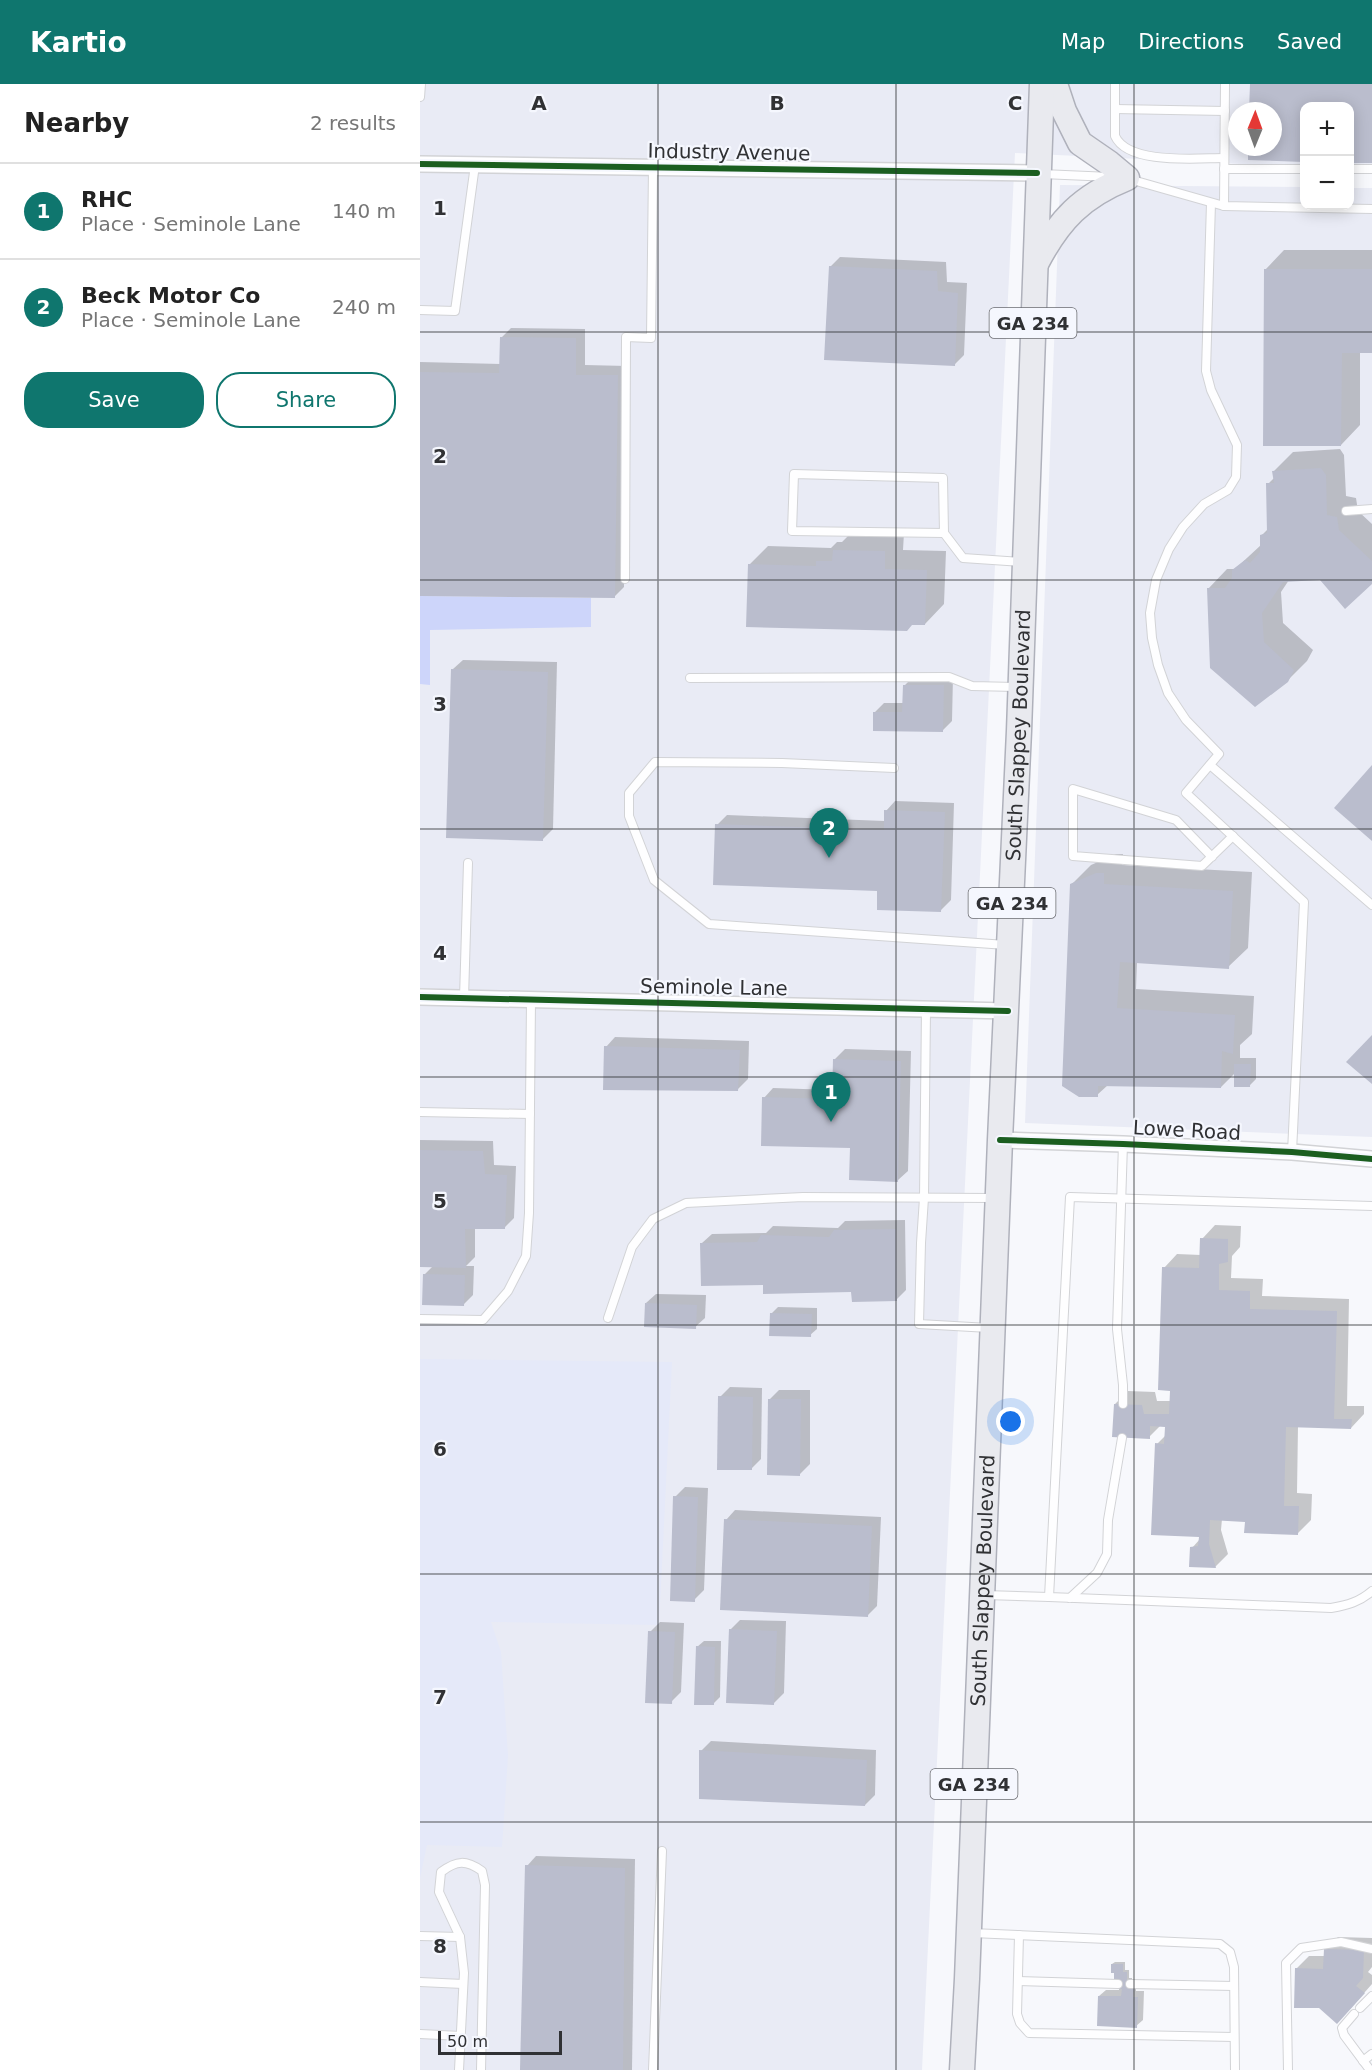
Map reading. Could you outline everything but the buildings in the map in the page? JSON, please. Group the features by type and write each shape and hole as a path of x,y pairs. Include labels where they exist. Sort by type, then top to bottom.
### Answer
{"main road":[{"name":"South Slappey Boulevard","path":"962,2070 1000,1140 1008,1011 1042,84"},
{"path":"1034,266 1049,240 1073,210 1095,193 1127,178 1080,143 1064,111 1055,84"}],"street":[{"name":"Industry Avenue","path":"420,164 1037,173"},
{"name":"Seminole Lane","path":"420,997 1008,1011"},
{"name":"Lowe Road","path":"1000,1140 1292,1152 1372,1159"}],"lane":[{"path":"420,97 421,84"},
{"path":"1115,84 1115,136 1118,144 1125,149 1148,156 1224,158"},
{"path":"1224,206 1225,84"},
{"path":"1115,109 1225,111"},
{"path":"420,310 455,311 476,165"},
{"path":"625,579 626,337 651,338 653,167"},
{"path":"1224,169 1300,169"},
{"path":"1354,169 1372,169"},
{"path":"1037,173 1127,178 1224,206 1372,209"},
{"path":"1211,203 1206,371 1211,390 1237,445 1236,477 1228,490 1204,504 1183,526 1169,549 1156,580 1150,613 1156,656 1168,693 1186,720 1219,754 1186,793 1304,902 1292,1152"},
{"path":"944,533 792,531 794,474 943,478 944,533 963,558 1025,562"},
{"path":"1346,511 1372,508"},
{"path":"690,678 949,677 972,686 1021,688"},
{"path":"894,768 782,763 655,762 629,793 629,816 654,880 709,924 1010,945"},
{"path":"1210,765 1372,905"},
{"path":"1212,857 1176,820 1073,789 1073,856 1202,866 1212,857 1233,836"},
{"path":"464,998 468,863"},
{"path":"420,1319 483,1320 508,1291 526,1256 529,1213 531,1000"},
{"path":"926,1009 924,1198 919,1324 993,1328"},
{"path":"420,1112 530,1114"},
{"path":"1123,1144 1116,1329 1123,1404"},
{"path":"608,1318 632,1247 653,1220 686,1203 803,1197 998,1198"},
{"path":"1049,1597 1070,1197 1372,1206"},
{"path":"1070,1598 1097,1574 1107,1554 1108,1520 1122,1438"},
{"path":"983,1594 1331,1608 1349,1605 1361,1600 1372,1591"},
{"path":"653,2070 662,1851"},
{"path":"459,2070 463,1984 460,1937 439,1892 441,1872 452,1864 470,1863 482,1871 485,1885 481,2070"},
{"path":"968,1933 1220,1944 1230,1952 1234,1967 1235,2070"},
{"path":"1019,1935 1017,2014 1020,2024 1029,2033 1234,2037"},
{"path":"420,1936 460,1937"},
{"path":"1288,2070 1286,1963 1301,1948 1341,1942 1372,1949"},
{"path":"1018,1981 1118,1984"},
{"path":"420,1982 463,1984"},
{"path":"1130,1984 1234,1986"},
{"path":"1360,2007 1372,1996"},
{"path":"1354,2014 1342,2028 1344,2035 1370,2070"},
{"path":"420,2034 461,2036"},
{"path":"1364,2061 1372,2054"}],"shaded area":[{"path":"420,84 1372,84 1372,170 1354,169 1354,102 1300,102 1300,167 1015,153 922,2070 420,2070"},
{"path":"1060,185 1300,187 1300,210 1354,210 1354,188 1372,188 1372,1137 1025,1123"},
{"path":"420,596 591,598 591,627 430,630 430,685 420,684"},
{"path":"420,1359 672,1362 659,1625 491,1622 501,1652 508,1756 502,1847 427,1845 420,1878"}],"cycle path":[{"path":"420,164 1037,173"},
{"path":"420,997 1008,1011"},
{"path":"1000,1140 1292,1152 1372,1159"}],"place":[{"name":"Beck Motor Co","path":"829,858"},
{"name":"RHC","path":"831,1122"}]}
